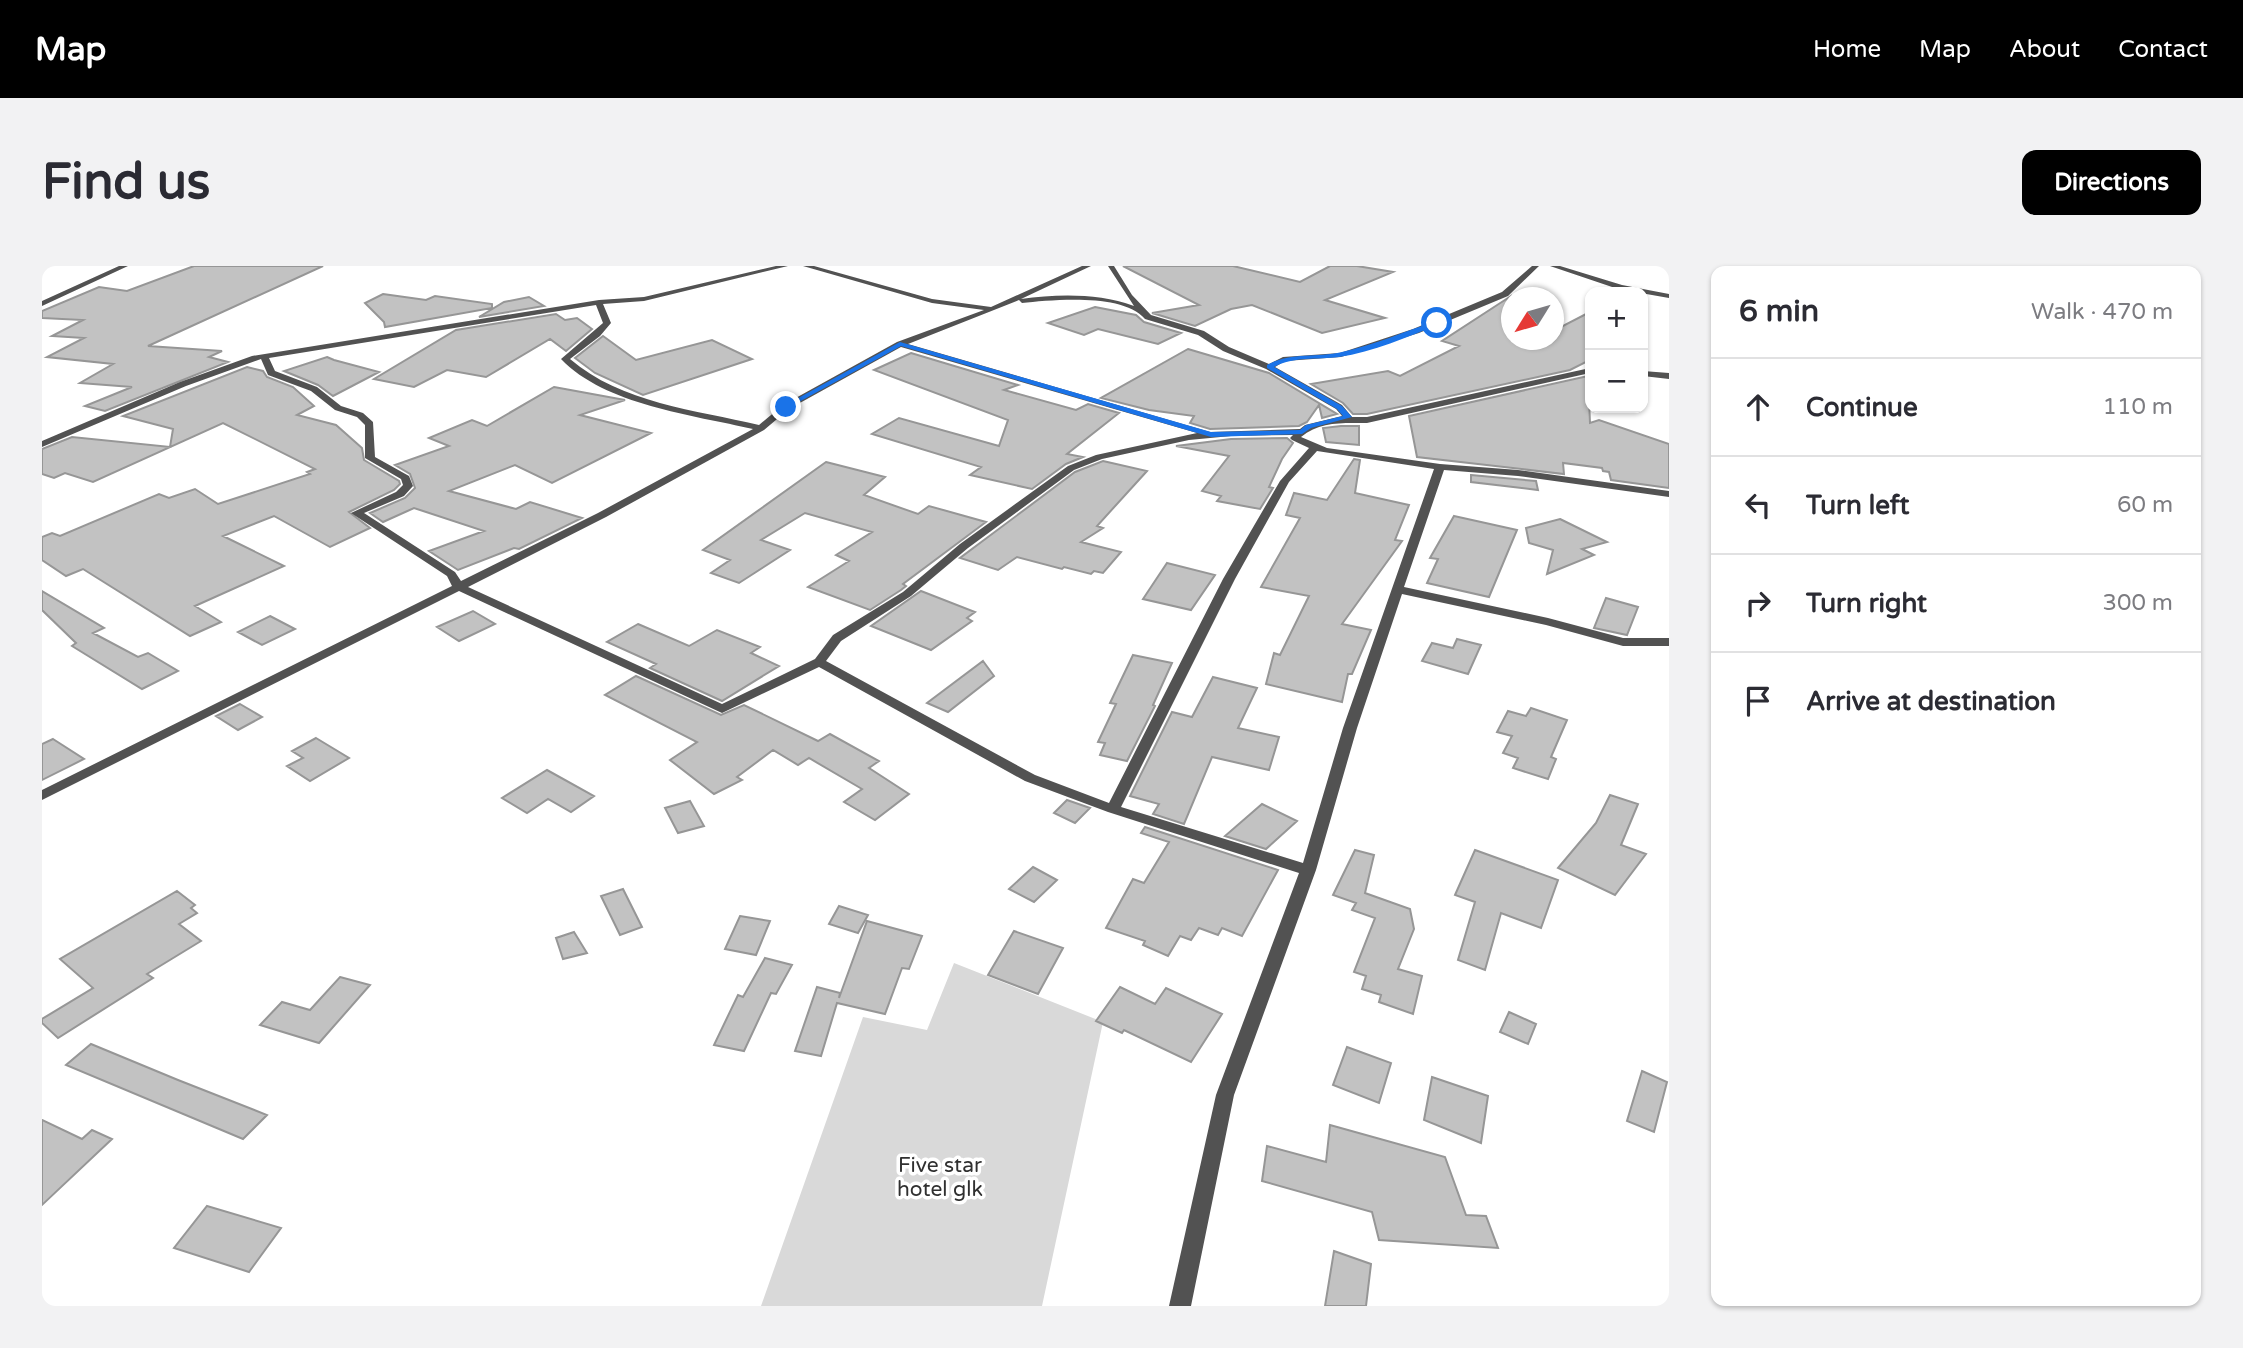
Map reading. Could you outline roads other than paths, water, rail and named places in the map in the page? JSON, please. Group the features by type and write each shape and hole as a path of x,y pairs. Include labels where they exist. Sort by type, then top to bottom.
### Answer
{"street":[{"path":"42,304 125,266"},
{"path":"42,444 196,379 264,356 598,302 644,299 785,266"},
{"path":"806,266 932,301 993,309 1088,266"},
{"path":"1111,266 1141,311"},
{"path":"1269,367 1283,359 1340,355 1395,340 1505,294 1536,266"},
{"path":"1553,266 1621,287 1669,296"},
{"path":"42,796 602,515 678,471 761,428 786,407 900,344 1017,301 1066,297 1111,302 1141,311 1159,323 1201,333 1226,349 1269,367 1339,407 1348,417 1342,420"},
{"path":"598,302 607,323 599,336 573,349 565,359 575,371 636,398 761,428"},
{"path":"900,344 1211,435"},
{"path":"264,356 271,373 314,389 338,408 360,415 370,424 370,458 406,478 408,486 400,494 356,513 451,574 459,587 722,709 819,662 837,638 907,594 964,546 1071,468 1099,457 1211,435 1302,432"},
{"path":"1585,372 1367,420 1342,420 1308,427 1295,438 1314,448 1440,467 1518,473 1669,494"},
{"path":"1648,374 1669,376"},
{"path":"1113,809 1229,579 1285,481 1314,448"},
{"path":"1180,1306 1225,1096 1308,870 1350,728 1440,467"},
{"path":"1397,589 1536,619 1623,642 1669,642"},
{"path":"819,662 1030,778 1113,809 1308,870"}],"park label":[{"name":"Five star hotel glk","path":"940,1177"}]}
